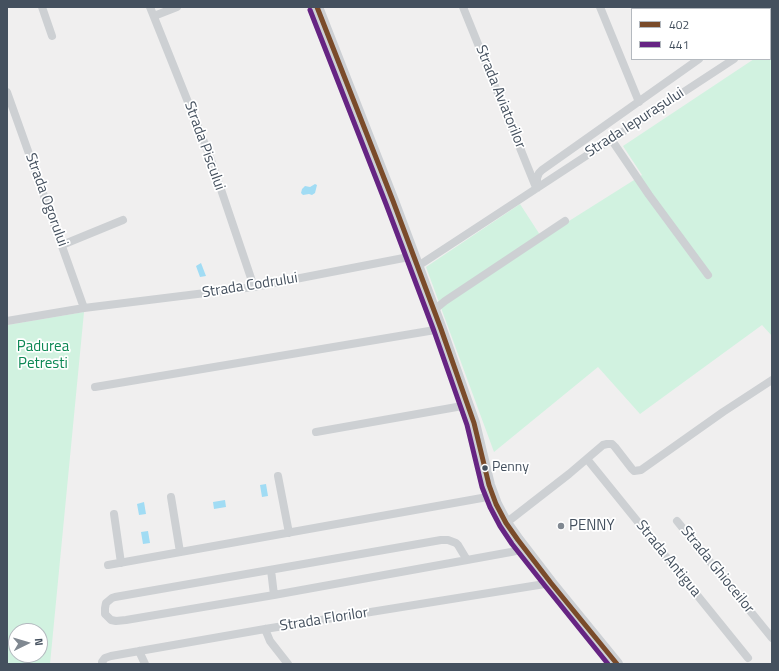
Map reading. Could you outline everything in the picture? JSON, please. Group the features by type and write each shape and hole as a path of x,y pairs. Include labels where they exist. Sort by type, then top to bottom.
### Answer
{"main road":[{"path":"317,7 441,329 474,423 488,480 498,507 506,523 525,549 617,664"}],"street":[{"path":"42,7 52,36"},
{"name":"Strada Piscului","path":"150,7 210,157 254,287"},
{"path":"154,16 177,7"},
{"name":"Strada Aviatorilor","path":"463,7 536,188"},
{"path":"600,7 638,102"},
{"name":"Strada Iepurașului","path":"536,188 537,178 542,170 698,60"},
{"name":"Strada Iepurașului","path":"416,261 536,188 732,60"},
{"name":"Strada Ogorului","path":"7,92 84,308"},
{"path":"611,139 649,195 708,275"},
{"path":"62,245 123,220"},
{"path":"434,310 445,301 566,221"},
{"name":"Strada Codrului","path":"7,320 84,308 254,287 416,261"},
{"path":"95,387 441,329"},
{"path":"506,523 603,445 612,444 634,471 641,470 723,412 772,380"},
{"path":"316,432 468,405"},
{"name":"Strada Antigua","path":"587,459 748,658"},
{"path":"278,476 289,533"},
{"path":"108,565 493,496"},
{"path":"171,497 180,552"},
{"path":"114,514 121,563"},
{"name":"Strada Ghioceilor","path":"677,521 772,638"},
{"path":"467,560 456,543 448,540 441,540 116,597 112,598 106,603 104,608 105,614 111,620 126,620 274,595 467,560 511,552 525,549"},
{"path":"270,570 274,595"},
{"name":"Strada Florilor","path":"102,664 105,658 111,656 265,629 551,583"},
{"path":"265,629 270,641 288,664"},
{"path":"139,651 144,664"}],"green space":[{"path":"771,48 772,336 762,325 640,414 598,367 494,452 426,267 520,204 542,238 642,175 623,146 752,60 771,60"},
{"name":"Padurea Petresti","path":"84,312 50,664 7,664 7,325"}],"water":[{"path":"315,184 317,185 315,193 312,195 303,195 301,193 305,186 310,187"},
{"path":"201,263 206,276 200,277 196,266"},
{"path":"266,484 268,496 262,497 260,485"},
{"path":"225,500 226,507 214,509 213,502"},
{"path":"144,502 146,514 139,515 137,504"},
{"path":"148,531 150,543 143,544 141,532"}],"transit line":[{"name":"402","path":"317,7 393,201 441,329 474,423 489,485 496,504 506,523 518,540 617,664"},
{"name":"441","path":"310,10 434,331 467,425 482,487 490,507 512,544 608,664"}],"place":[{"name":"Penny","path":"485,468"},
{"name":"PENNY","path":"561,526"}]}
